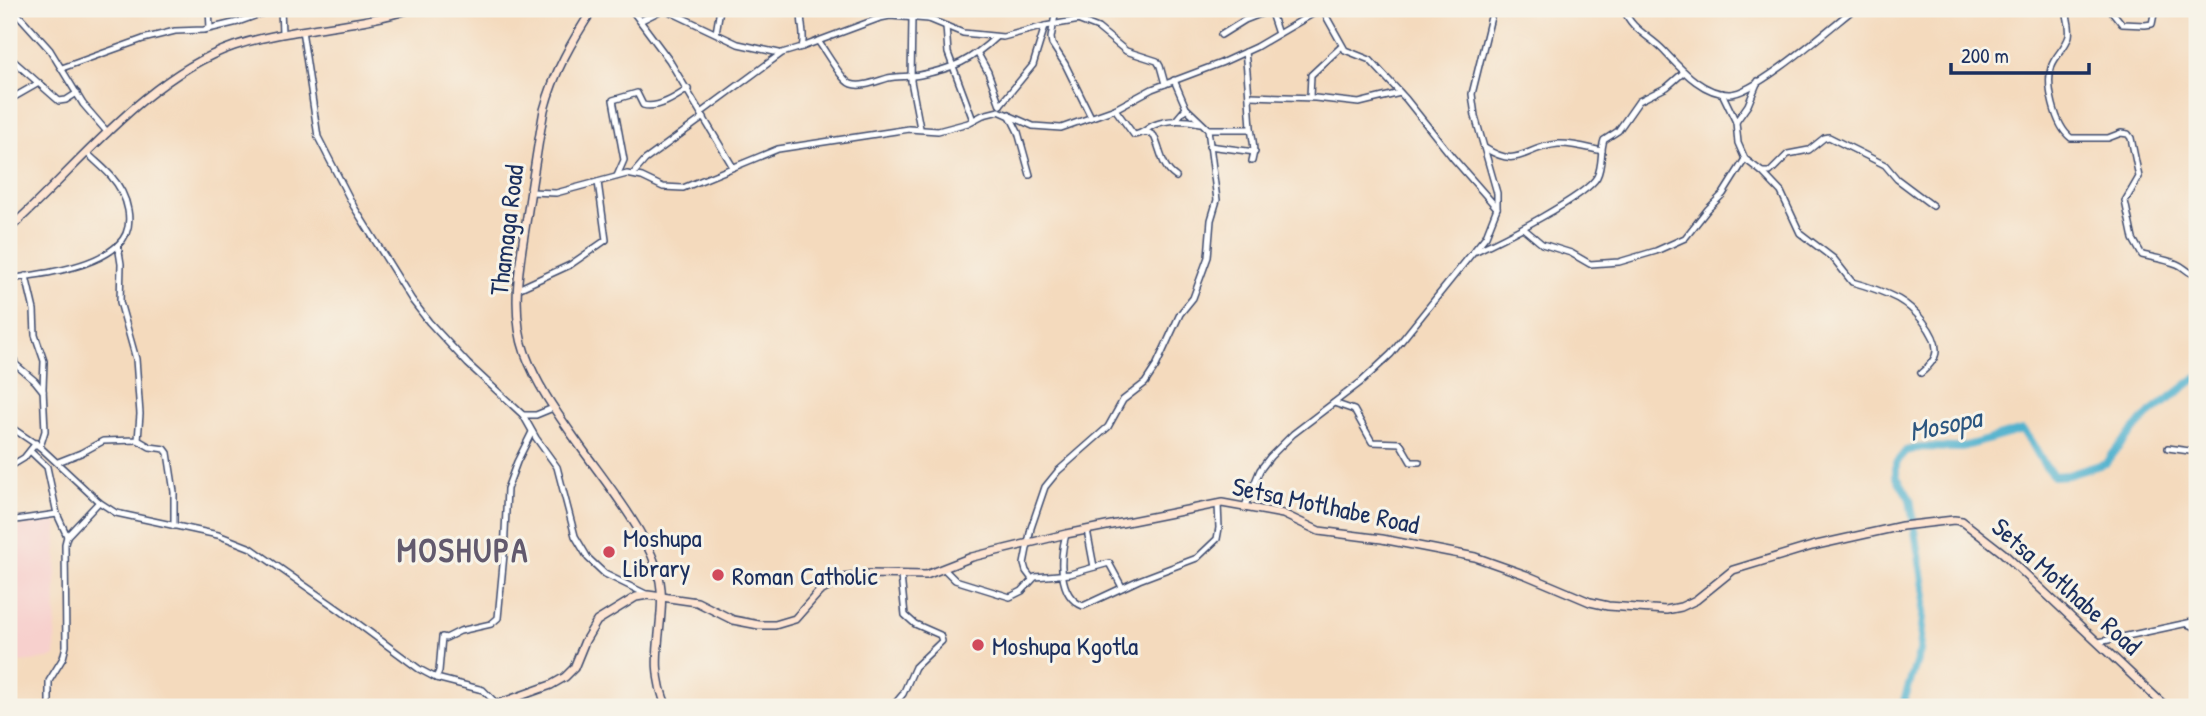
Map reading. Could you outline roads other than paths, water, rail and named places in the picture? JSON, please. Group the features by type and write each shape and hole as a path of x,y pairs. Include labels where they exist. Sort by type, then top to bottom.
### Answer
{"street":[{"path":"13,9 45,44 83,104 108,133"},
{"path":"209,9 210,28"},
{"path":"62,68 143,39 174,31 238,22 274,9"},
{"path":"9,229 108,133 167,82 190,66 232,47 282,33 411,9"},
{"name":"Thamaga Road","path":"593,9 567,51 549,89 531,192 518,289 518,320 524,351 541,388 637,528 657,568 662,599 656,665 658,681 667,707"},
{"path":"631,9 688,89 733,167"},
{"path":"640,20 661,9 675,11 738,44 782,53"},
{"path":"716,33 720,9"},
{"path":"802,9 800,13 805,34 802,47"},
{"path":"929,19 932,9"},
{"path":"1056,9 1052,44 1091,117"},
{"path":"633,174 645,160 782,53 880,18 890,16 929,19 963,33 996,37 1011,36 1118,9"},
{"path":"1245,506 1260,470 1270,457 1293,434 1361,382 1391,354 1486,236 1497,208 1497,193 1475,116 1472,94 1493,9"},
{"path":"1624,9 1635,29 1655,42 1684,72 1699,83 1723,93 1735,94 1782,68 1854,9"},
{"path":"2066,9 2069,37 2053,64 2050,81 2052,100 2062,126 2071,138 2108,138 2121,133 2132,138 2139,174 2125,201 2134,242 2142,255 2181,265 2197,275"},
{"path":"2110,9 2120,23 2139,25 2152,24 2155,9"},
{"path":"282,10 282,33"},
{"path":"1270,10 1278,34"},
{"path":"1221,35 1255,15 1270,10 1319,10"},
{"path":"1319,10 1342,46 1348,52 1370,60 1497,208"},
{"path":"978,54 988,72 1001,108 1033,126 1054,129 1115,109 1165,83 1221,63 1319,10"},
{"path":"912,17 912,90 920,128"},
{"path":"1080,20 1098,28 1126,51 1157,61 1165,83"},
{"path":"946,26 946,44 951,66 973,120"},
{"path":"531,192 556,193 633,174 673,189 696,184 778,149 920,128 938,131 973,120 1001,108 1033,65 1045,26"},
{"path":"302,30 318,137 354,207 420,311 468,363 523,415 557,467 575,536 588,558 605,574 648,596"},
{"path":"818,41 844,79 850,84 866,84 951,66 978,54 996,37"},
{"path":"1310,97 1311,75 1342,46"},
{"path":"761,49 764,65"},
{"path":"1245,52 1255,152 1252,161"},
{"path":"9,57 59,101 77,93"},
{"path":"1474,252 1523,228 1587,188 1598,175 1604,139 1618,131 1639,101 1667,87 1684,72"},
{"path":"1032,579 1024,568 1027,543 1049,480 1108,427 1123,400 1145,383 1181,314 1193,298 1210,250 1211,220 1217,200 1205,126 1186,108 1174,80"},
{"path":"1736,122 1748,105 1758,81"},
{"path":"9,100 37,84"},
{"path":"617,176 624,160 613,100 637,93 643,105 649,107 674,98 688,89"},
{"path":"1250,96 1310,97 1359,103 1400,93"},
{"path":"1723,93 1736,122 1738,143 1745,159 1781,192 1797,229 1807,240 1834,259 1852,282 1899,300 1914,312 1928,330 1936,352 1935,358 1921,373"},
{"path":"1175,121 1186,108"},
{"path":"1115,109 1132,134 1149,133 1154,136 1159,156 1170,173 1176,177"},
{"path":"1009,114 1030,175"},
{"path":"1143,133 1157,124 1175,121 1251,129"},
{"path":"1762,172 1770,172 1788,154 1809,150 1829,137 1885,165 1897,179 1933,206"},
{"path":"1485,148 1506,158 1519,158 1535,149 1557,144 1602,151"},
{"path":"1209,146 1255,152"},
{"path":"9,279 53,272 87,262 118,245 126,230 129,208 112,177 87,153"},
{"path":"1523,228 1542,244 1571,253 1590,264 1619,262 1664,248 1685,238 1723,194 1745,159"},
{"path":"518,289 570,265 606,240 598,182"},
{"path":"118,245 121,264 120,302 136,359 140,414 138,440"},
{"path":"9,467 38,445 45,431 44,361 36,335 34,310 26,276"},
{"path":"9,331 15,365 43,391"},
{"path":"1334,402 1353,410 1372,442 1400,443 1411,462 1419,462"},
{"path":"523,415 536,415 553,408"},
{"path":"9,426 38,445 99,502 116,513 234,540 251,548 410,663 436,678 484,690 493,706 544,688 565,677 574,668 597,621 636,597 648,596"},
{"path":"436,678 442,637 448,638 460,631 491,624 498,618 505,550 507,489 532,432"},
{"path":"58,462 103,441 138,440 150,447 164,449 168,453 174,492 174,526"},
{"path":"2168,448 2197,452"},
{"path":"30,451 47,467 57,514 67,536"},
{"path":"49,707 49,681 63,658 66,646 64,554 67,536 99,502"},
{"path":"1066,534 1061,564 1063,575 1069,593 1080,606 1086,605 1122,587 1197,558 1217,539 1217,504"},
{"name":"Setsa Motlhabe Road","path":"648,596 696,602 747,624 775,625 795,618 819,592 844,578 870,574 926,575 972,556 1217,504 1245,506 1283,514 1319,531 1382,539 1475,557 1590,602 1666,610 1696,600 1733,570 1812,546 1902,526 1954,520 1970,526 2099,642 2166,707"},
{"path":"9,521 57,514"},
{"path":"1087,530 1094,567"},
{"path":"944,569 955,580 1005,596 1016,595 1038,576 1063,575 1111,563 1122,587"},
{"path":"892,707 903,694 915,667 942,641 940,635 915,624 905,615 901,576"},
{"path":"2099,642 2197,621"},
{"path":"2187,624 2197,628"}],"waterway":[{"name":"Mosopa","path":"1902,707 1920,651 1925,593 1910,499 1896,476 1896,463 1906,451 1922,447 1959,448 2022,430 2054,476 2068,475 2106,463 2146,417 2197,377"}],"place":[{"name":"Moshupa Library","path":"609,552"},
{"name":"Roman Catholic","path":"718,575"},
{"name":"Moshupa Kgotla","path":"978,645"}],"district":[{"name":"MOSHUPA","path":"463,550"}]}
